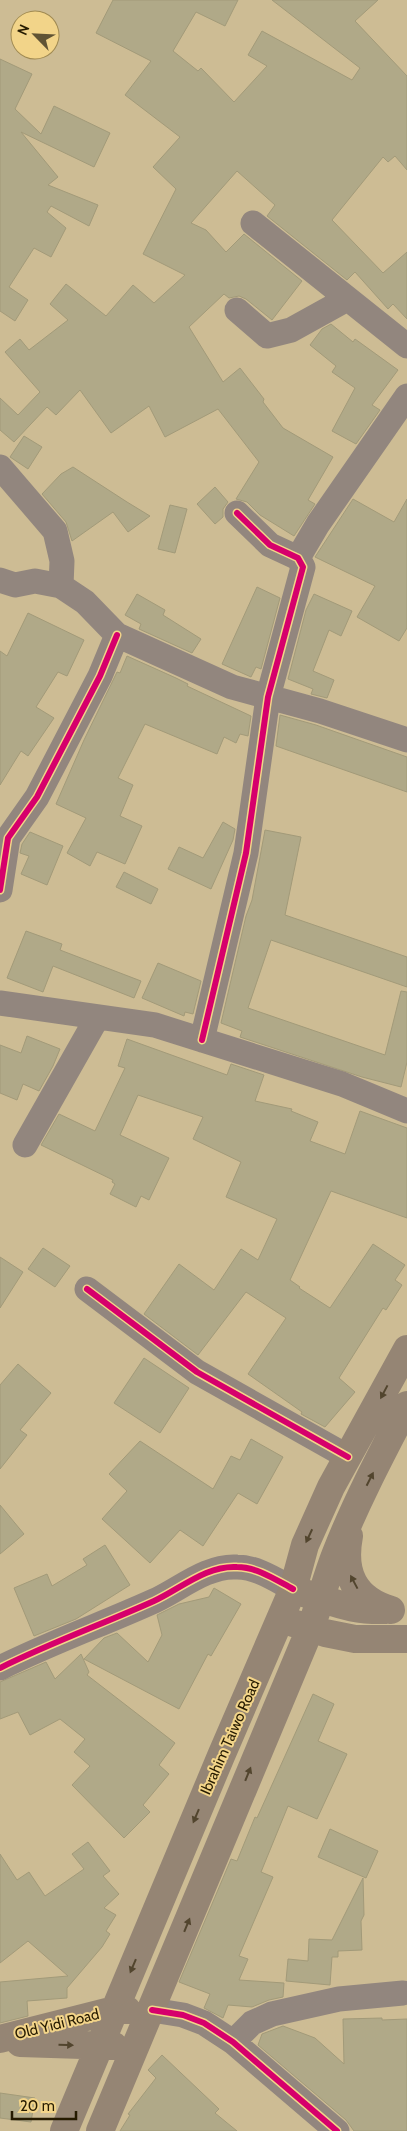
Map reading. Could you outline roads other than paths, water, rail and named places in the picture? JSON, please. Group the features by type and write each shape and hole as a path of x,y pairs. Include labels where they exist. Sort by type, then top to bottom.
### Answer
{"main road":[{"name":"Ibrahim Taiwo Road","path":"64,2131 281,1619 293,1589 305,1544 332,1487 407,1349"},
{"name":"Ibrahim Taiwo Road","path":"100,2131 322,1599 335,1554 355,1508 405,1419"},
{"path":"355,1508 346,1558 349,1573 363,1597 374,1605 399,1609"},
{"path":"293,1589 343,1607 363,1610 399,1609"},
{"path":"281,1619 310,1628 355,1638 407,1639"},
{"path":"284,1689 308,1660 322,1649 338,1642 355,1638"},
{"name":"Old Yidi Road","path":"0,2039 114,2010 152,2010"},
{"name":"Old Yidi Road","path":"0,2043 136,2046"}],"street":[{"path":"253,223 407,346"},
{"path":"237,310 268,336 291,330 347,299"},
{"path":"298,558 318,524 407,396"},
{"path":"0,467 55,531 62,561 61,586"},
{"path":"202,1040 246,853 268,697 303,567 298,558 270,545 237,513"},
{"path":"0,580 14,585 35,581 61,586 85,602 116,635 232,687 320,711 407,740"},
{"path":"0,890 4,835 37,797 100,676 116,635"},
{"path":"0,1002 155,1026 342,1084 407,1111"},
{"path":"25,1145 97,1018"},
{"path":"87,1289 197,1372 348,1457"},
{"path":"0,1668 43,1647 154,1601 213,1570 237,1566 260,1572 293,1589"},
{"path":"233,2042 252,2023 272,2014 339,1999 402,1993"},
{"path":"152,2010 183,2015 204,2023 233,2042 337,2131"}]}
